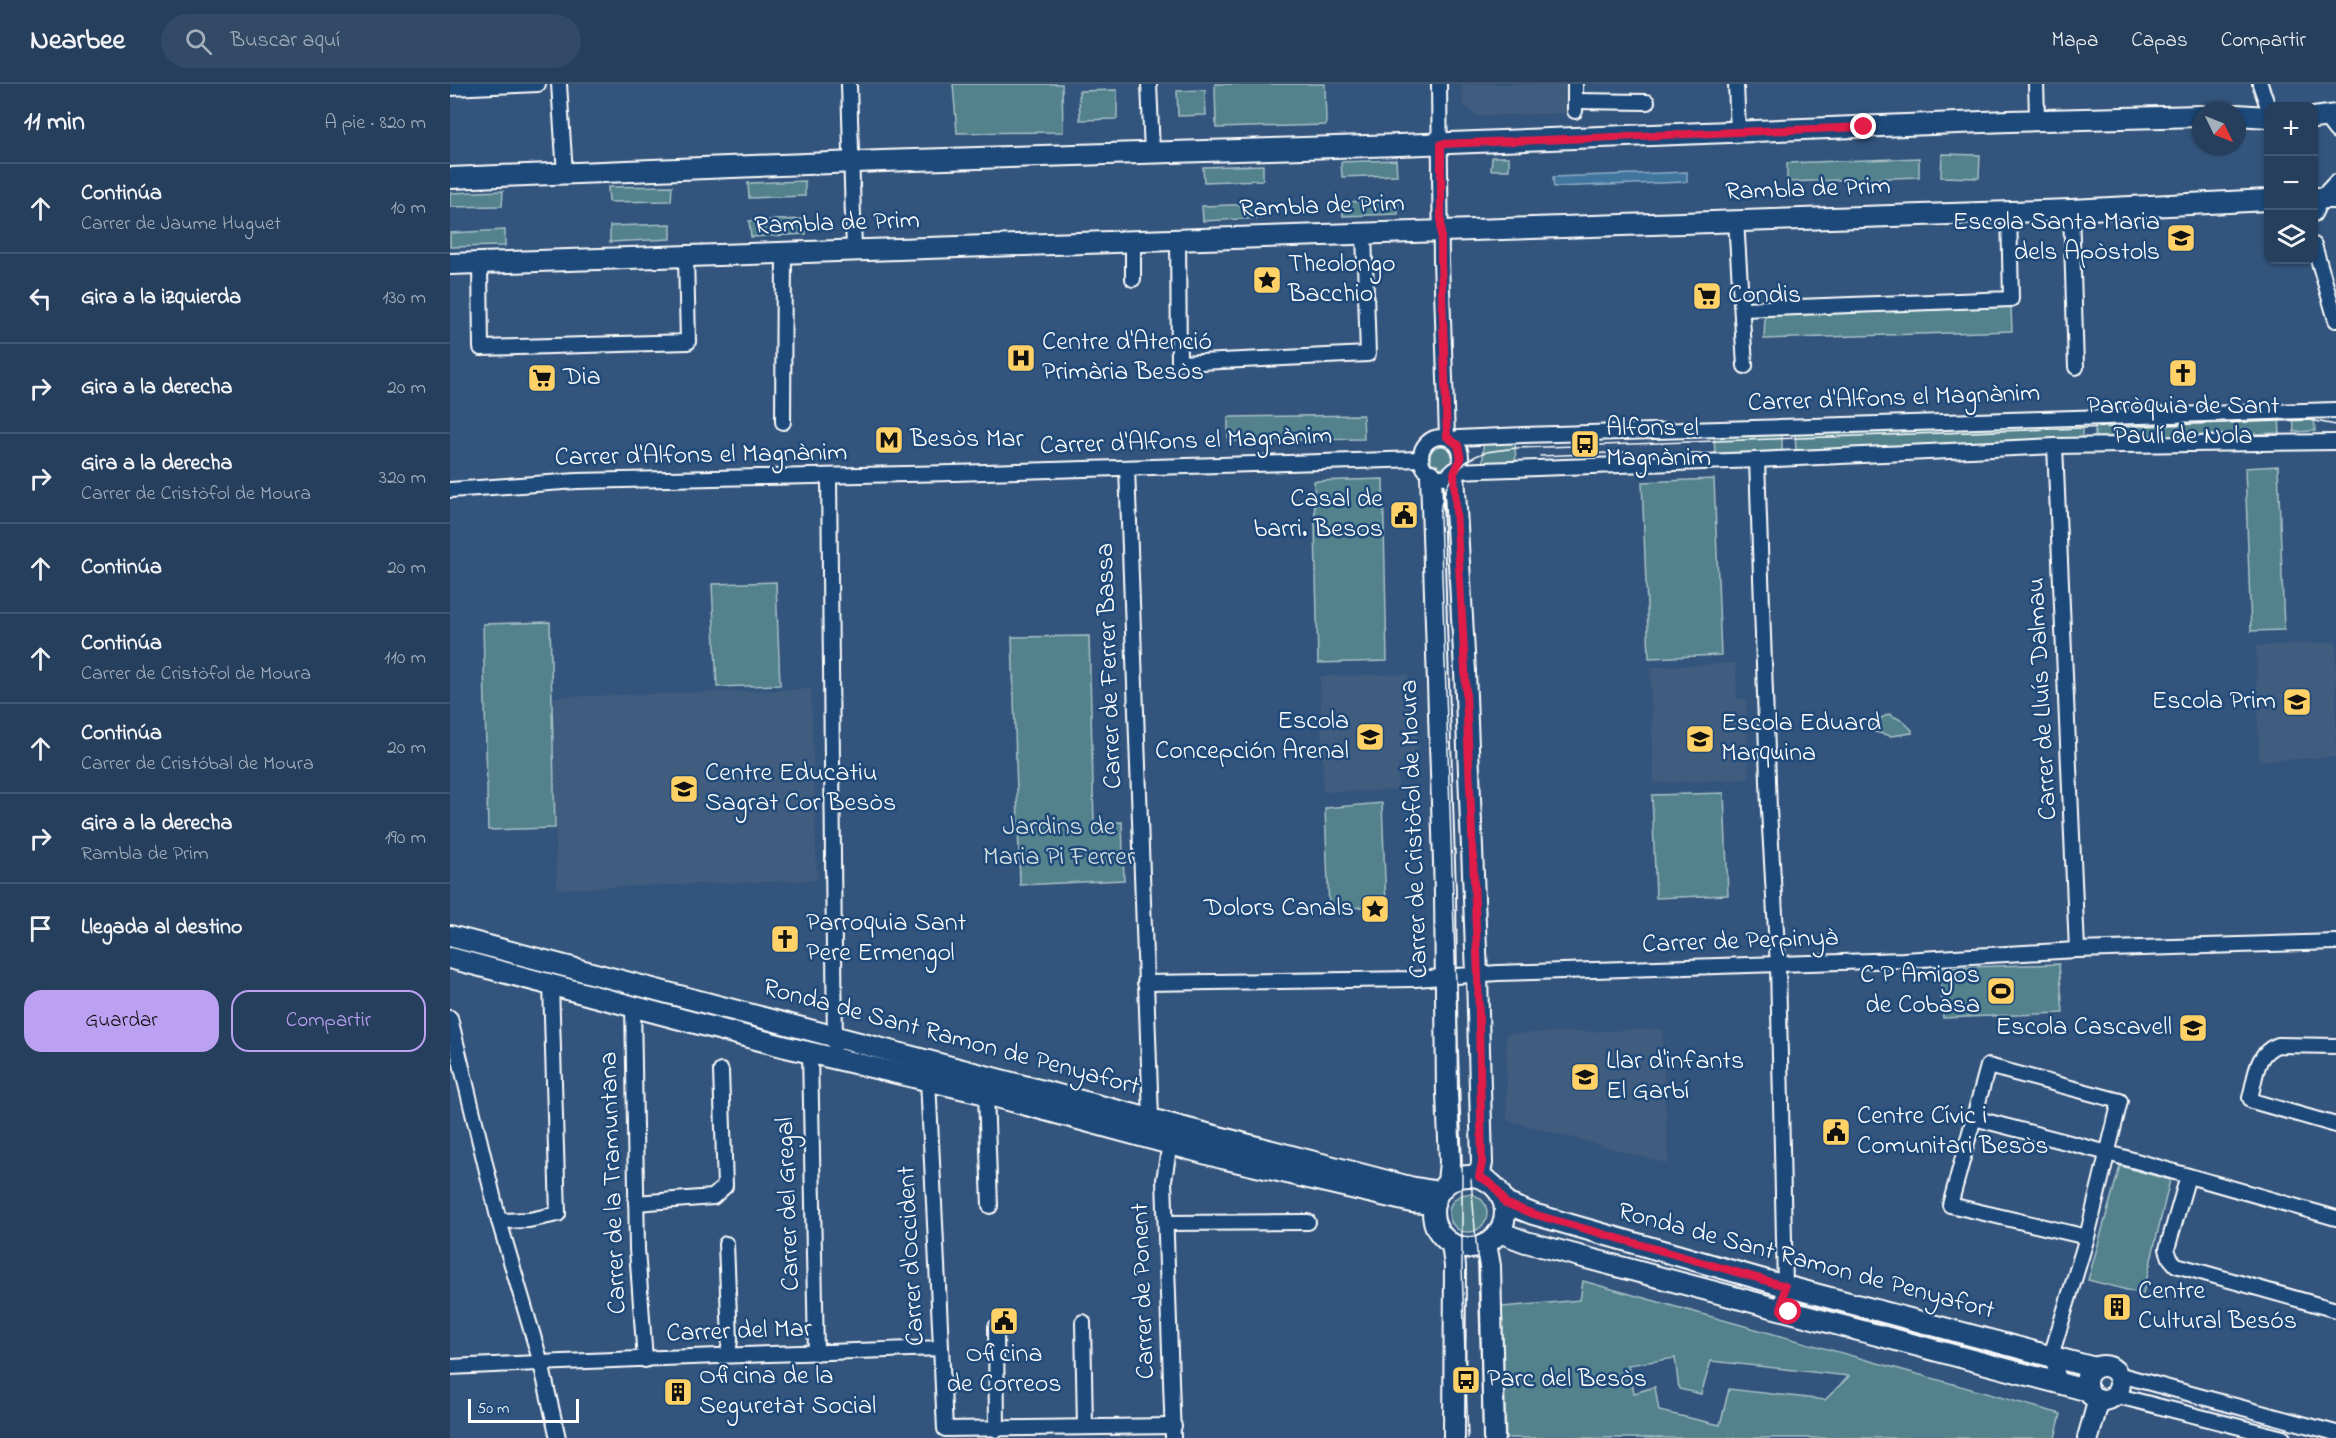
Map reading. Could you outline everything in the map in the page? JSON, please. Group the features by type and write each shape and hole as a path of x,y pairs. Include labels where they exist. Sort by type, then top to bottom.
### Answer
{"street":[{"path":"450,88 538,84"},
{"path":"559,84 565,174"},
{"path":"849,84 854,250"},
{"path":"1149,84 1152,152"},
{"path":"1439,84 1441,230 1450,439"},
{"path":"1575,84 1575,106 1647,102"},
{"path":"1736,84 1738,132"},
{"path":"2035,120 2037,115 2036,84"},
{"path":"2260,84 2266,102"},
{"path":"450,178 2192,116"},
{"path":"2246,116 2264,117"},
{"path":"2321,202 2336,182"},
{"name":"Rambla de Prim","path":"450,264 2009,210 2071,210 2264,201"},
{"path":"1743,309 2011,299 2009,210"},
{"path":"2071,210 2076,367"},
{"path":"1736,220 1745,366"},
{"path":"1178,239 1179,363 1368,354 1364,233"},
{"path":"1133,241 1133,279"},
{"path":"783,422 784,253"},
{"path":"480,262 481,348 688,342 686,256"},
{"path":"2318,261 2336,320"},
{"name":"Carrer d'Alfons el Magnànim","path":"1450,439 2336,410"},
{"path":"1455,472 1443,477 1426,467 1424,446 1428,441 1434,437 1450,439 1458,445 1461,459 1455,472 1478,975 1482,1163 1479,1177"},
{"name":"Carrer d'Alfons el Magnànim","path":"1455,472 2055,446 2336,442"},
{"name":"Carrer de Lluís Dalmau","path":"2055,446 2077,950"},
{"path":"1757,460 1769,810 1778,966 1785,1311"},
{"name":"Carrer d'Alfons el Magnànim","path":"450,490 577,481 829,477 1127,468 1426,467"},
{"name":"Carrer de Cristòfol de Moura","path":"1426,467 1446,978 1450,1162 1440,1193"},
{"name":"Carrer de Ferrer Bassa","path":"1127,468 1151,1118"},
{"path":"829,477 835,1058"},
{"name":"Ronda de Sant Ramon de Penyafort","path":"450,936 1440,1193"},
{"name":"Carrer de Perpinyà","path":"1145,983 1446,978 1478,975 1778,966 2077,950 2336,942"},
{"name":"Ronda de Sant Ramon de Penyafort","path":"450,957 810,1053 986,1094 1222,1158 1412,1202 1440,1193"},
{"path":"499,1221 529,1220 558,1214 551,984"},
{"name":"Carrer de la Tramuntana","path":"633,1005 636,1203 645,1360"},
{"path":"450,1018 499,1221 541,1363 558,1438"},
{"path":"2336,1046 2278,1045 2263,1052 2258,1063 2250,1098 2252,1101 2336,1125"},
{"name":"Carrer del Gregal","path":"810,1053 816,1353"},
{"path":"2061,1384 2051,1356 2087,1237 2120,1101 1988,1066 1950,1205 2087,1237"},
{"path":"636,1203 713,1197 725,1186 721,1071"},
{"name":"Carrer d'Occident","path":"928,1080 945,1429 998,1430"},
{"path":"986,1094 990,1206"},
{"path":"1151,1118 1170,1143"},
{"path":"1974,1118 2108,1153 2336,1218"},
{"name":"Carrer de Ponent","path":"1170,1143 1164,1180 1173,1432"},
{"path":"2188,1176 2166,1249 2176,1265 2336,1310"},
{"path":"1479,1177 1489,1181 1498,1190 1505,1203 1505,1219 1493,1238 1477,1248 1464,1248 1452,1244 1437,1229 1433,1217 1440,1193 1456,1178 1479,1177"},
{"name":"Ronda de Sant Ramon de Penyafort","path":"1505,1203 1533,1214 1785,1286 2095,1368"},
{"path":"1166,1223 1308,1222"},
{"path":"1493,1238 1490,1266 1494,1438"},
{"name":"Ronda de Sant Ramon de Penyafort","path":"1493,1238 1526,1242 2100,1395 2283,1438"},
{"path":"726,1244 730,1340 728,1354"},
{"path":"1452,1244 1455,1266 1455,1438"},
{"path":"1083,1322 1085,1427"},
{"path":"996,1327 998,1430 1085,1427 1173,1432"},
{"name":"Carrer del Mar","path":"450,1367 645,1360 728,1354 940,1348"},
{"path":"2088,1438 2100,1395 2088,1376 2095,1368 2106,1366 2117,1374 2336,1433"},
{"path":"2100,1395 2119,1387 2117,1374"}],"shaded area":[{"path":"1462,84 1567,84 1568,113 1477,116 1463,104"},
{"path":"1687,172 1687,182 1554,187 1553,177"},
{"name":"Escola Prim","path":"2336,642 2336,757 2259,761 2256,646"},
{"name":"Escola Eduard Marquina","path":"1736,663 1737,699 1746,699 1749,779 1654,783 1650,667"},
{"name":"Escola Concepción Arenal","path":"1408,674 1409,710 1417,710 1419,763 1398,764 1398,790 1323,792 1320,676"},
{"name":"Centre Educatiu Sagrat Cor Besòs","path":"811,689 817,880 557,889 552,697"},
{"name":"Llar d'infants El Garbí","path":"1662,1029 1668,1164 1507,1120 1506,1034"}],"green space":[{"path":"953,84 1062,84 1063,132 957,133"},
{"path":"1215,84 1325,84 1326,125 1216,128"},
{"path":"1117,90 1117,119 1080,120 1079,91"},
{"path":"1205,90 1206,115 1178,116 1177,91"},
{"path":"1942,154 1980,155 1979,178 1941,177"},
{"path":"1492,157 1509,157 1509,170 1491,170"},
{"path":"1919,158 1919,177 1787,182 1787,163"},
{"path":"1396,160 1397,175 1342,177 1341,162"},
{"path":"1263,165 1263,180 1204,182 1203,167"},
{"path":"805,181 805,196 749,198 748,183"},
{"path":"672,186 671,201 609,202 608,187"},
{"path":"503,191 502,206 450,207 450,193"},
{"path":"1398,200 1398,214 1343,216 1342,202"},
{"path":"1262,204 1262,218 1203,221 1202,206"},
{"path":"805,219 806,234 751,237 749,221"},
{"path":"671,224 671,239 610,242 610,226"},
{"path":"505,230 505,246 450,247 450,233"},
{"path":"2011,307 2012,331 1764,339 1765,316"},
{"path":"1363,415 1364,439 1228,441 1228,417"},
{"path":"2314,415 2315,431 2294,432 2293,416"},
{"path":"2279,416 2280,433 2095,440 2095,423"},
{"path":"2082,423 2082,440 1796,451 1795,434"},
{"path":"1714,433 1782,435 1782,451 1715,458"},
{"path":"1515,440 1516,466 1483,467 1483,441"},
{"path":"1441,446 1449,449 1452,457 1449,465 1441,468 1433,465 1430,457 1433,449"},
{"path":"2278,466 2284,630 2251,631 2245,468"},
{"path":"1383,479 1387,661 1318,663 1314,481"},
{"path":"1714,479 1721,655 1649,658 1642,482"},
{"path":"776,582 780,685 717,687 712,584"},
{"path":"550,622 555,828 488,830 483,624"},
{"name":"Jardins de Maria Pi Ferrer","path":"1089,636 1094,823 1122,822 1124,880 1020,885 1012,637"},
{"path":"1889,714 1903,721 1912,733 1891,736 1871,731 1870,728 1879,719"},
{"path":"1724,793 1728,895 1656,898 1652,795"},
{"path":"1382,803 1386,905 1329,910 1325,808"},
{"name":"C P Amigos de Cobasa","path":"2059,964 2063,1013 1943,1018 1940,968"},
{"path":"2120,1166 2170,1180 2143,1294 2088,1280"},
{"path":"1468,1194 1481,1200 1487,1213 1481,1226 1468,1232 1455,1226 1449,1213 1455,1200"},
{"path":"1583,1281 2061,1414 2055,1438 1506,1438 1502,1307 1580,1300","holes":["1675,1358 1679,1389 1701,1394 1711,1361 1849,1376 1825,1400 1729,1389 1720,1425 1659,1411 1655,1387 1634,1393 1628,1365"]}],"tram line":[{"path":"1468,1438 1462,1267 1462,1162 1440,516 1443,496 1452,477 1474,457 1491,451 1516,448 2310,420 2336,425"},
{"path":"1540,456 1630,452"},
{"path":"1471,1179 1478,1266 1483,1438"}],"place":[{"name":"Escola Santa Maria dels Apòstols","path":"2181,238"},
{"name":"Theolongo Bacchio","path":"1267,280"},
{"name":"Condis","path":"1707,296"},
{"name":"Centre d'Atenció Primària Besòs","path":"1021,358"},
{"name":"Parròquia de Sant Paulí de Nola","path":"2183,373"},
{"name":"Dia","path":"542,378"},
{"name":"Besòs Mar","path":"889,440"},
{"name":"Alfons el Magnànim","path":"1585,444"},
{"name":"Casal de barri. Besos","path":"1404,515"},
{"name":"Escola Prim","path":"2297,702"},
{"name":"Escola Concepción Arenal","path":"1370,737"},
{"name":"Escola Eduard Marquina","path":"1700,739"},
{"name":"Centre Educatiu Sagrat Cor Besòs","path":"684,789"},
{"name":"Dolors Canals","path":"1375,909"},
{"name":"Parroquia Sant Pere Ermengol","path":"785,939"},
{"name":"C P Amigos de Cobasa","path":"2001,991"},
{"name":"Escola Cascavell","path":"2193,1028"},
{"name":"Llar d'infants El Garbí","path":"1585,1077"},
{"name":"Centre Cívic i Comunitari Besòs","path":"1836,1132"},
{"name":"Centre Cultural Besós","path":"2117,1307"},
{"name":"Oficina de Correos","path":"1004,1321"},
{"name":"Parc del Besòs","path":"1466,1380"},
{"name":"Oficina de la Seguretat Social","path":"678,1392"}],"route":[{"path":"1789,1312 1781,1310 1785,1286 1533,1214 1505,1203 1498,1190 1489,1181 1479,1177 1482,1163 1478,975 1454,473 1460,465 1461,452 1458,445 1447,437 1441,261 1441,144 1864,127"}]}
